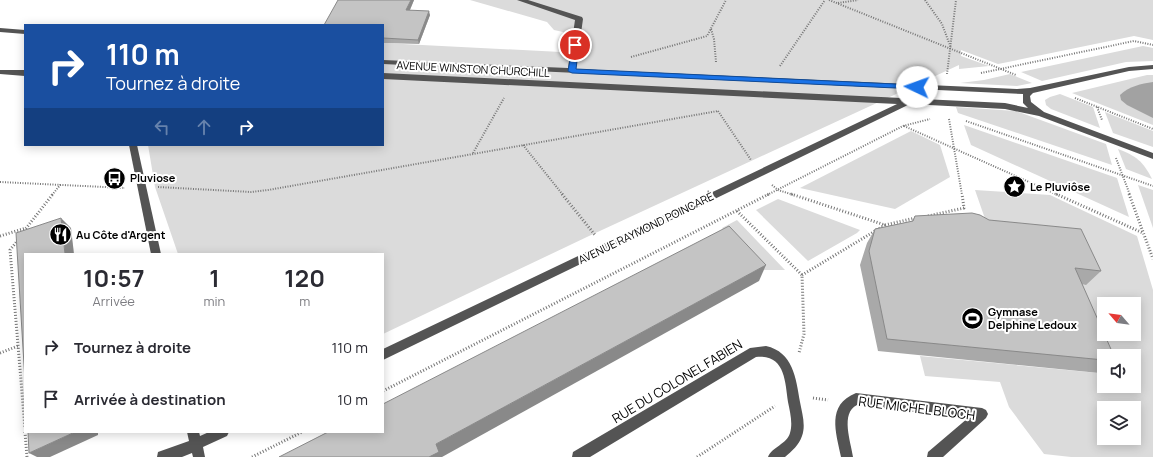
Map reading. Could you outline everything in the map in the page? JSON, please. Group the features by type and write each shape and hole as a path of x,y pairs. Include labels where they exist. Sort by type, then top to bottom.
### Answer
{"street":[{"path":"521,0 579,19 572,71"},
{"path":"0,30 24,32"},
{"name":"AVENUE WINSTON CHURCHILL","path":"384,62 996,91 1030,91 1129,69 1153,67"},
{"path":"0,72 24,73"},
{"name":"AVENUE WINSTON CHURCHILL","path":"384,76 1005,106 1041,114"},
{"path":"1030,91 1026,96 1027,103 1041,114 1153,156"},
{"name":"AVENUE RAYMOND POINCARÉ","path":"384,355 909,101"},
{"path":"133,146 156,253"},
{"name":"RUE DU COLONEL FABIEN","path":"578,457 754,352 768,351 776,356 786,366 791,378 797,417 796,436 774,457"},
{"name":"RUE MICHEL BLOCH","path":"847,457 841,422 843,411 847,404 856,399 982,414 933,457"},
{"path":"163,457 221,433"}],"path":[{"path":"627,58 707,36 726,0"},
{"path":"779,68 825,0"},
{"path":"829,0 952,49"},
{"path":"837,3 858,0"},
{"path":"926,0 942,24 952,49"},
{"path":"947,75 952,49 956,0"},
{"path":"711,29 714,39 716,77"},
{"path":"978,74 1134,41 1153,45"},
{"path":"716,92 718,111 760,173 778,190 886,225"},
{"path":"473,154 504,96"},
{"path":"0,182 142,189 155,187 251,192 718,111"},
{"path":"802,275 886,225 964,208 948,115"},
{"path":"384,390 903,126 933,118"},
{"path":"963,120 1153,186"},
{"path":"903,126 1143,233"},
{"path":"1109,140 1153,259"},
{"path":"523,145 605,247"},
{"path":"23,233 61,184"},
{"path":"737,211 802,275 804,334 791,378"},
{"path":"0,236 27,227"},
{"path":"19,239 10,250 24,416"},
{"path":"0,353 18,346"},
{"path":"697,457 794,395 847,404"},
{"path":"25,433 28,457"},
{"path":"252,457 300,433"}],"shaded area":[{"path":"470,0 1153,0 1153,40 1134,36 998,64 961,50 961,56 989,66 959,69 959,65 589,236 384,334 384,253 178,253 155,187 148,146 384,146 384,43 561,52 563,32 554,30 547,22"},
{"path":"1143,46 1153,48 1153,61 1126,62 1042,81 1021,72"},
{"path":"1010,74 1032,83 1017,86 960,83 984,80"},
{"path":"1147,75 1153,75 1153,125 1072,93"},
{"path":"1153,82 1153,118 1127,105 1121,100 1120,95 1127,89"},
{"path":"1060,94 1093,107 1100,128 1051,109 1046,105 1045,100"},
{"path":"956,107 1016,111 1106,144 1112,165 958,113"},
{"path":"1105,112 1153,131 1153,147 1113,133"},
{"path":"964,125 1117,178 1129,217 971,145"},
{"path":"911,131 940,145 950,177 895,209 800,188"},
{"path":"1118,149 1130,154 1142,163 1152,179 1126,169"},
{"path":"1138,185 1153,190 1153,228"},
{"path":"975,190 1050,195 1137,236 1153,290 1153,457 1071,457 1044,454 1009,407 1000,382 925,376 920,356 1097,373 1097,393 1141,393 1141,349 1097,349 1097,372 991,236"},
{"path":"778,199 860,230 808,261 756,210"},
{"path":"737,220 785,270 760,270 722,228"}],"building":[{"path":"338,0 411,0 406,10 429,11 418,40 384,38 384,24 325,24"},
{"name":"Gymnase Delphine Ledoux","path":"972,213 989,220 1081,229 1101,271 1075,268 1097,318 1097,341 1107,341 1111,349 1097,349 1097,359 887,339 869,251 875,229 913,221 915,216"},
{"path":"61,218 65,253 24,253 24,365 16,233"},
{"path":"729,226 766,265 436,444 439,452 429,457 279,457 326,433 384,433 384,403"},
{"path":"28,433 73,433 29,453"}],"place":[{"name":"Pluviose","path":"115,178"},
{"name":"Le Pluviôse","path":"1015,187"},
{"name":"Au Côte d'Argent","path":"60,235"},
{"name":"Gymnase Delphine Ledoux","path":"973,318"}],"route":[{"path":"575,45 572,71 917,87"}]}
